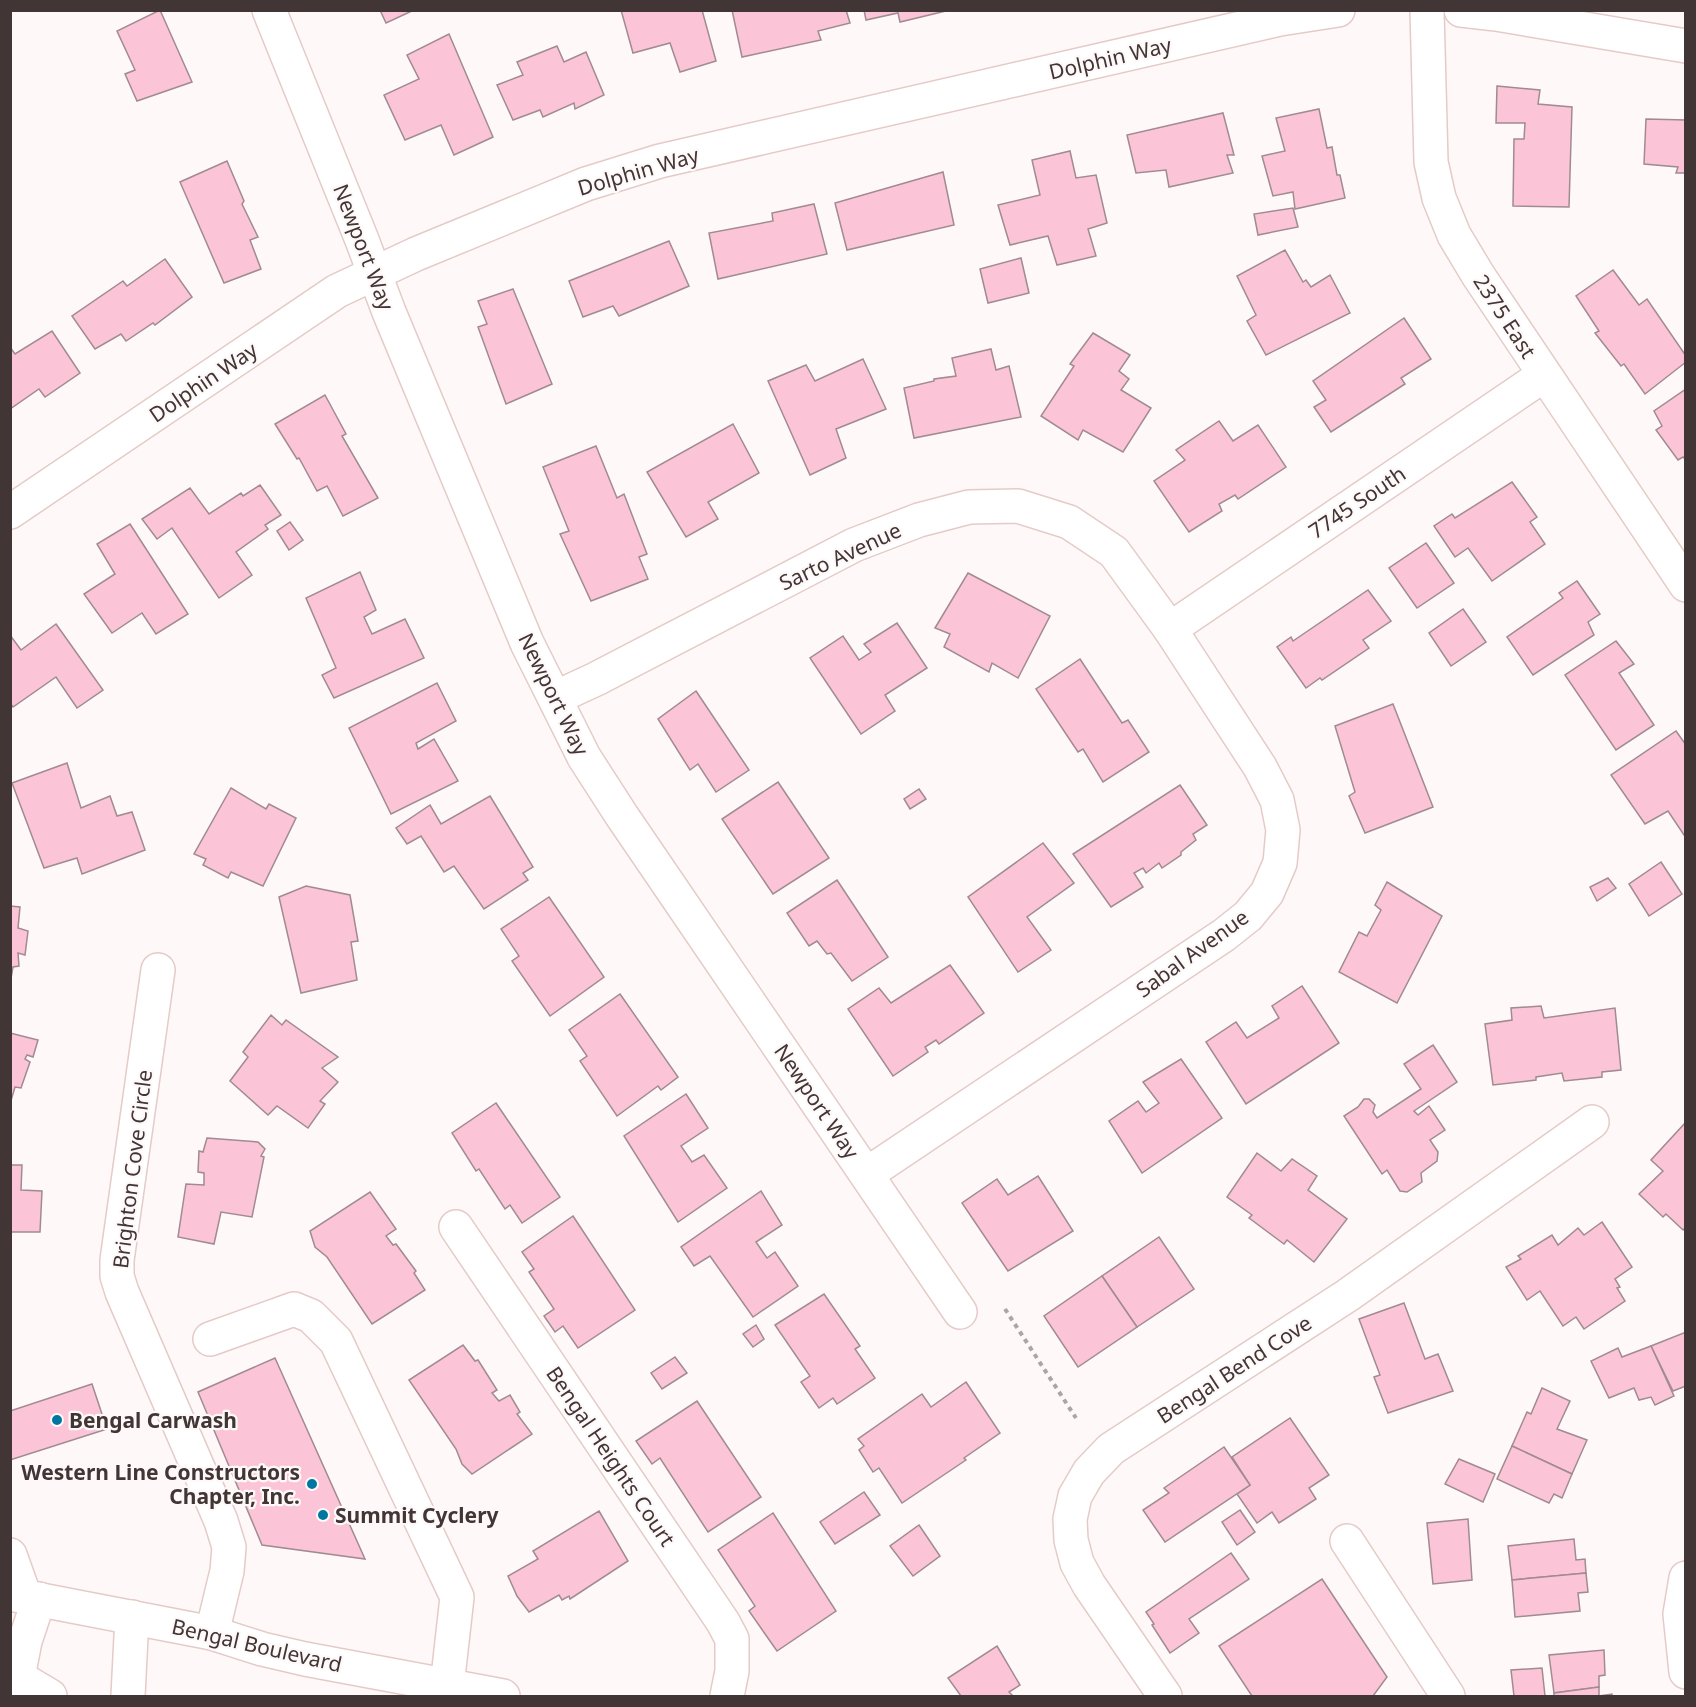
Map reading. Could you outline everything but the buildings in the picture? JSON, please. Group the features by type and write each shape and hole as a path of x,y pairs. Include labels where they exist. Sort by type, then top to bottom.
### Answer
{"street":[{"name":"Newport Way","path":"269,10 389,312 527,643 584,757 960,1312"},
{"name":"Dolphin Way","path":"10,512 337,291 374,272 586,184 660,161 1280,19 1338,10"},
{"name":"2375 East","path":"1427,10 1431,162 1438,198 1454,235 1544,375 1686,585"},
{"path":"1461,10 1686,46"},
{"name":"7745 South","path":"1170,630 1544,375"},
{"name":"Sarto Avenue","path":"555,698 854,545 919,520 969,507 1018,507 1069,522 1114,552 1170,630"},
{"name":"Sabal Avenue","path":"867,1174 1224,935 1248,916 1267,892 1280,863 1283,830 1277,801 1260,766 1170,630"},
{"name":"Brighton Cove Circle","path":"158,970 117,1260 117,1276 221,1521 229,1547 227,1571 212,1633"},
{"name":"Bengal Bend Cove","path":"1165,1696 1089,1585 1077,1563 1071,1540 1070,1519 1075,1496 1089,1472 1111,1449 1348,1294 1592,1122"},
{"name":"Bengal Heights Court","path":"456,1227 723,1622 732,1639 732,1671 727,1696"},
{"path":"210,1339 294,1309 311,1316 336,1341 457,1597 447,1686"},
{"path":"1347,1542 1448,1696"},
{"path":"10,1555 25,1597 25,1641 14,1678 50,1696"},
{"path":"1686,1578 1680,1614 1686,1672"},
{"name":"Bengal Boulevard","path":"25,1597 212,1633 294,1656 503,1696"},
{"path":"128,1696 132,1617"}],"path":[{"path":"1005,1309 1076,1418"}],"place":[{"name":"Bengal Carwash","path":"57,1420"},
{"name":"Western Line Constructors Chapter, Inc.","path":"312,1484"},
{"name":"Summit Cyclery","path":"323,1515"}]}
